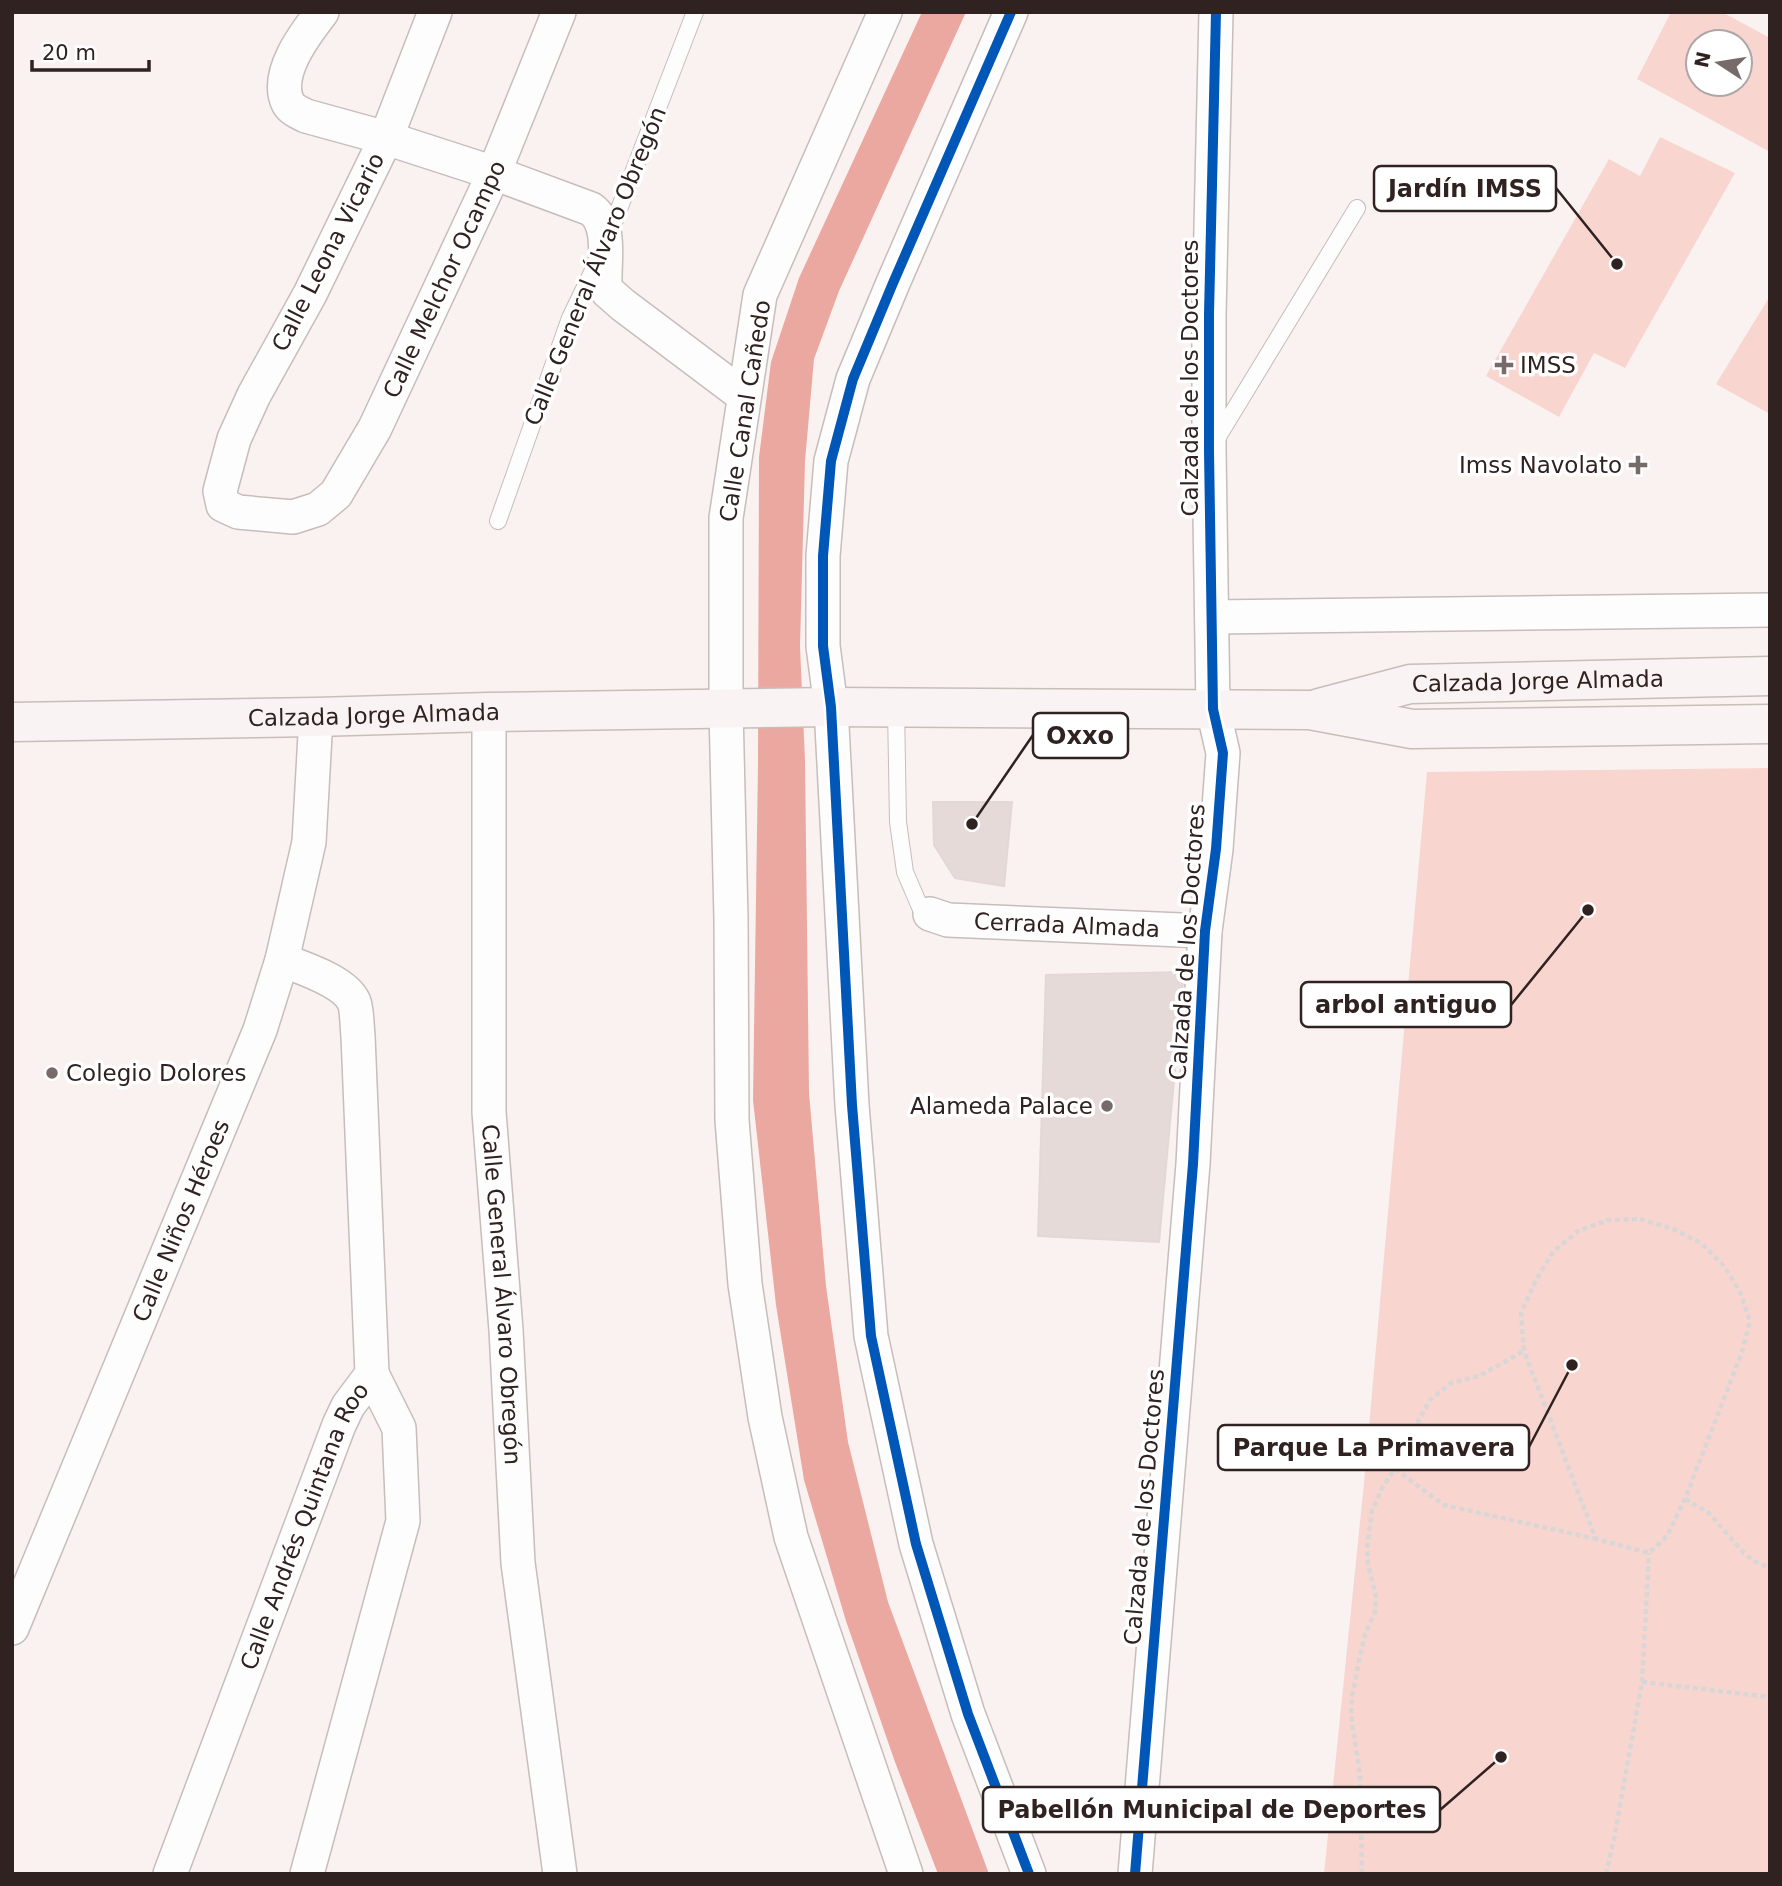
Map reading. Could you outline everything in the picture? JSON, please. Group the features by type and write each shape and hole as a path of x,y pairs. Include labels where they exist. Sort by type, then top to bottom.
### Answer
{"street":[{"path":"321,12 292,55 285,80 289,105 306,116 386,138 494,173 591,209 599,215 603,225 604,277 607,291 744,396"},
{"name":"Calle Leona Vicario","path":"293,517 238,512 223,505 220,491 234,439 254,395 310,294 386,138 435,12"},
{"name":"Calle Melchor Ocampo","path":"293,517 318,509 336,495 375,428 494,173 559,12"},
{"name":"Calle Canal Cañedo","path":"885,12 760,295 726,518 731,709 732,1120 746,1284 765,1417 791,1537 906,1874"},
{"path":"1011,12 892,283 853,379 831,461 823,556 821,707 871,1336 916,1544 968,1714 1029,1874"},
{"name":"Calzada de los Doctores","path":"1135,1874 1193,1164 1205,931 1216,849 1223,752 1213,709 1209,451 1209,314 1216,12"},
{"path":"1212,617 1770,610"},
{"name":"Calzada Jorge Almada","path":"1310,710 1410,684 1770,676"},
{"name":"Calzada Jorge Almada","path":"12,722 821,707 1310,710 1412,729 1770,724"},
{"name":"Calle General Álvaro Obregón","path":"489,712 489,1112 506,1330 518,1563 560,1874"},
{"name":"Calle Niños Héroes","path":"12,1628 260,1030 282,960 309,842 316,717"},
{"name":"Cerrada Almada","path":"930,914 948,920 1205,931"},
{"name":"Calle Andrés Quintana Roo","path":"170,1874 339,1425 348,1406 372,1374 358,1036 354,1002 342,988 282,960"},
{"path":"307,1874 403,1521 398,1428 372,1374"}],"lane":[{"name":"Calle General Álvaro Obregón","path":"498,522 570,318 605,246 695,12"},
{"path":"1209,451 1357,208"},
{"path":"896,708 898,822 905,872 920,907 930,914"}],"path":[{"path":"1596,1539 1524,1351 1521,1313 1553,1252 1578,1231 1608,1220 1640,1219 1671,1228 1701,1243 1724,1266 1740,1292 1750,1321 1742,1352 1685,1499 1667,1536 1649,1553 1642,1682 1606,1874"},
{"path":"1362,1874 1360,1775 1352,1697 1365,1634 1375,1612 1376,1597 1367,1548 1372,1511 1430,1400 1451,1383 1479,1377 1524,1351"},
{"path":"1395,1469 1444,1505 1649,1553"},
{"path":"1685,1499 1709,1513 1730,1539 1754,1561 1770,1568"},
{"path":"1642,1682 1770,1697"}],"shaded area":[{"path":"922,12 966,12 839,291 814,359 805,461 800,646 805,761 809,1093 826,1286 848,1442 888,1602 989,1874 938,1874 895,1762 846,1621 804,1480 776,1305 753,1100 759,457 771,362 799,278"},
{"path":"1671,12 1722,12 1752,28 1684,28 1684,98 1754,98 1754,29 1770,38 1770,152 1637,79"},
{"path":"1660,137 1735,173 1625,368 1594,353 1559,417 1486,376 1609,159 1640,176"},
{"path":"1770,296 1770,414 1716,384"},
{"path":"1770,768 1770,1874 1324,1874 1364,1483 1427,772"}],"building":[{"path":"933,802 1012,802 1004,886 955,878 934,845"},
{"name":"Alameda Palace","path":"1184,972 1159,1242 1038,1236 1046,975"}],"cycle path":[{"path":"1011,12 853,379 831,461 823,556 823,646 831,707 852,1105 871,1336 916,1544 968,1714 1029,1874"},
{"path":"1135,1874 1193,1164 1205,931 1216,849 1223,753 1213,709 1209,451 1209,314 1216,12"}],"place":[{"name":"Jardín IMSS","path":"1617,264"},
{"name":"IMSS","path":"1504,365"},
{"name":"Imss Navolato","path":"1638,465"},
{"name":"Oxxo","path":"972,824"},
{"name":"arbol antiguo","path":"1588,910"},
{"name":"Colegio Dolores","path":"52,1073"},
{"name":"Alameda Palace","path":"1107,1106"},
{"name":"Parque La Primavera","path":"1572,1365"},
{"name":"Pabellón Municipal de Deportes","path":"1501,1757"}]}
